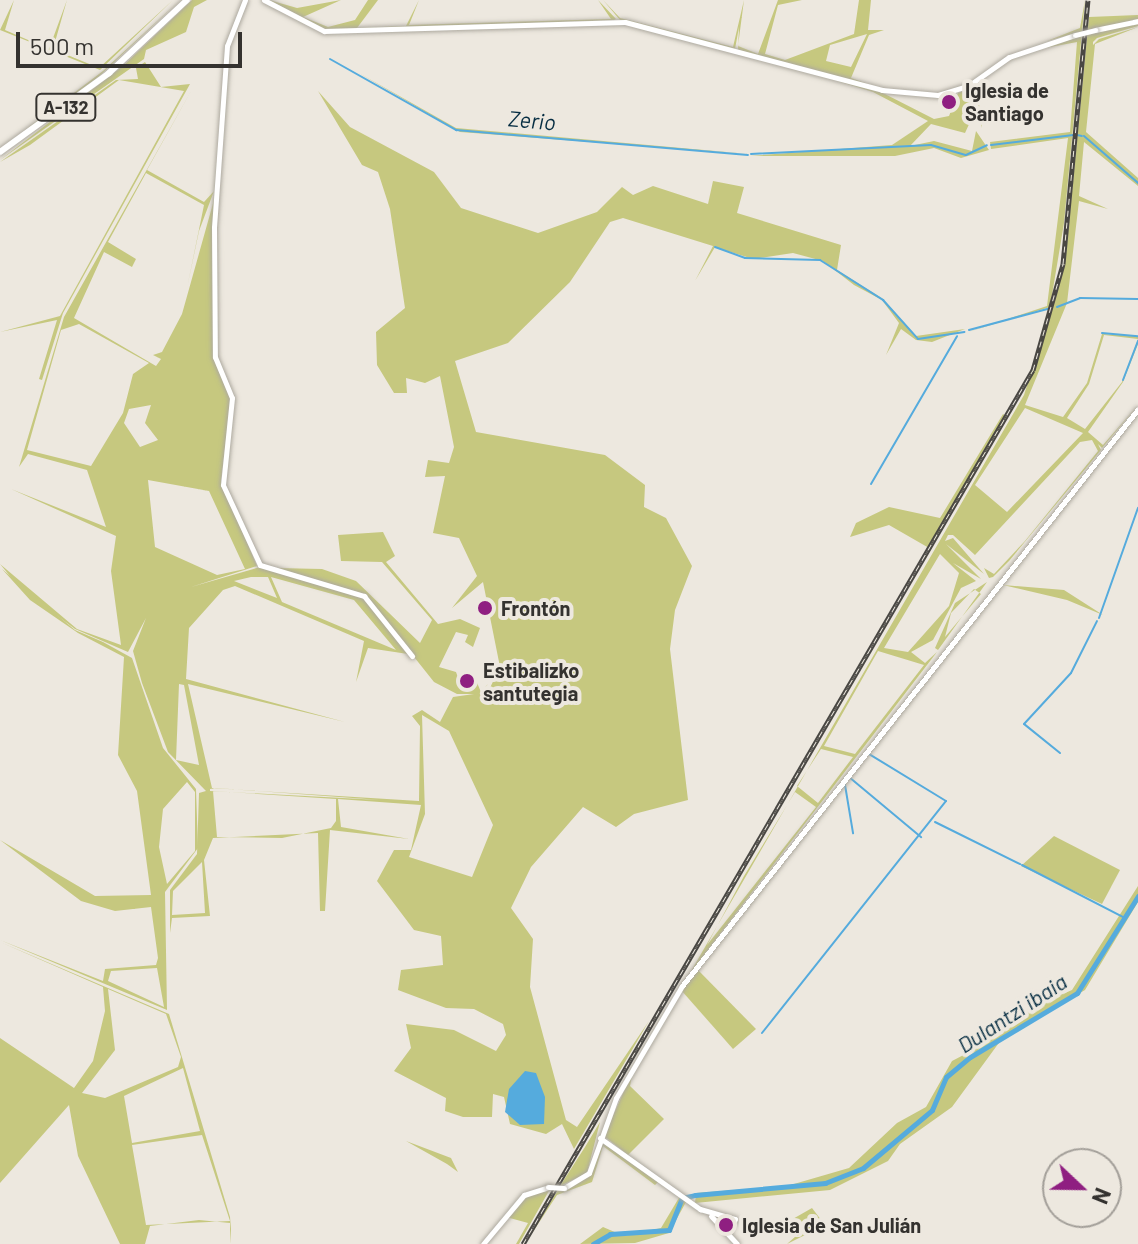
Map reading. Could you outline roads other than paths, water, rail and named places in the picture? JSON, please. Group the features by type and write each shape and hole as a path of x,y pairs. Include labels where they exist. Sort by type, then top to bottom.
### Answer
{"main road":[{"name":"A-132","path":"0,152 109,73 187,0"}],"street":[{"path":"245,0 227,46 214,227 215,357 232,398 223,485 260,565 360,594 412,656"},
{"path":"264,0 324,31 625,22 882,90 938,95 968,86 1009,57 1075,35 1138,21"},
{"path":"483,1244 524,1195 548,1187 564,1188 585,1178 600,1138 682,986 1138,409"},
{"path":"600,1138 711,1216 735,1219 728,1232"},
{"path":"711,1216 720,1233 728,1232"},
{"path":"728,1232 737,1244"}],"water":[{"path":"525,1071 536,1073 545,1097 544,1124 520,1125 505,1112 509,1089"}],"waterway":[{"name":"Zerio","path":"330,59 456,130 748,155"},
{"name":"Zerio","path":"991,145 1073,135"},
{"name":"Zerio","path":"1077,135 1082,136"},
{"name":"Zerio","path":"1084,136 1138,183"},
{"name":"Zerio","path":"751,154 931,145 966,155 987,145"},
{"path":"715,247 745,258 820,260 883,300 918,339 964,332"},
{"path":"1057,307 1080,298 1138,299"},
{"path":"969,330 1051,308"},
{"path":"1102,333 1138,336"},
{"path":"871,484 957,336"},
{"path":"1123,380 1138,341"},
{"path":"1099,618 1138,508"},
{"path":"1060,753 1024,724 1071,673 1097,621"},
{"path":"762,1033 946,801 869,754"},
{"path":"849,777 921,837"},
{"path":"845,785 853,833"},
{"path":"935,822 1020,864"},
{"path":"1022,865 1125,918"},
{"name":"Dulantzi ibaia","path":"593,1244 610,1234 669,1230 682,1198 825,1183 863,1168 932,1110 946,1077 970,1057 1077,993 1138,896"}],"railway":[{"path":"523,1244 1033,370 1063,264 1088,0"}],"place":[{"name":"Iglesia de Santiago","path":"949,102"},
{"name":"Frontón","path":"485,608"},
{"name":"Estibalizko santutegia","path":"467,681"},
{"name":"Iglesia de San Julián","path":"726,1225"}]}
